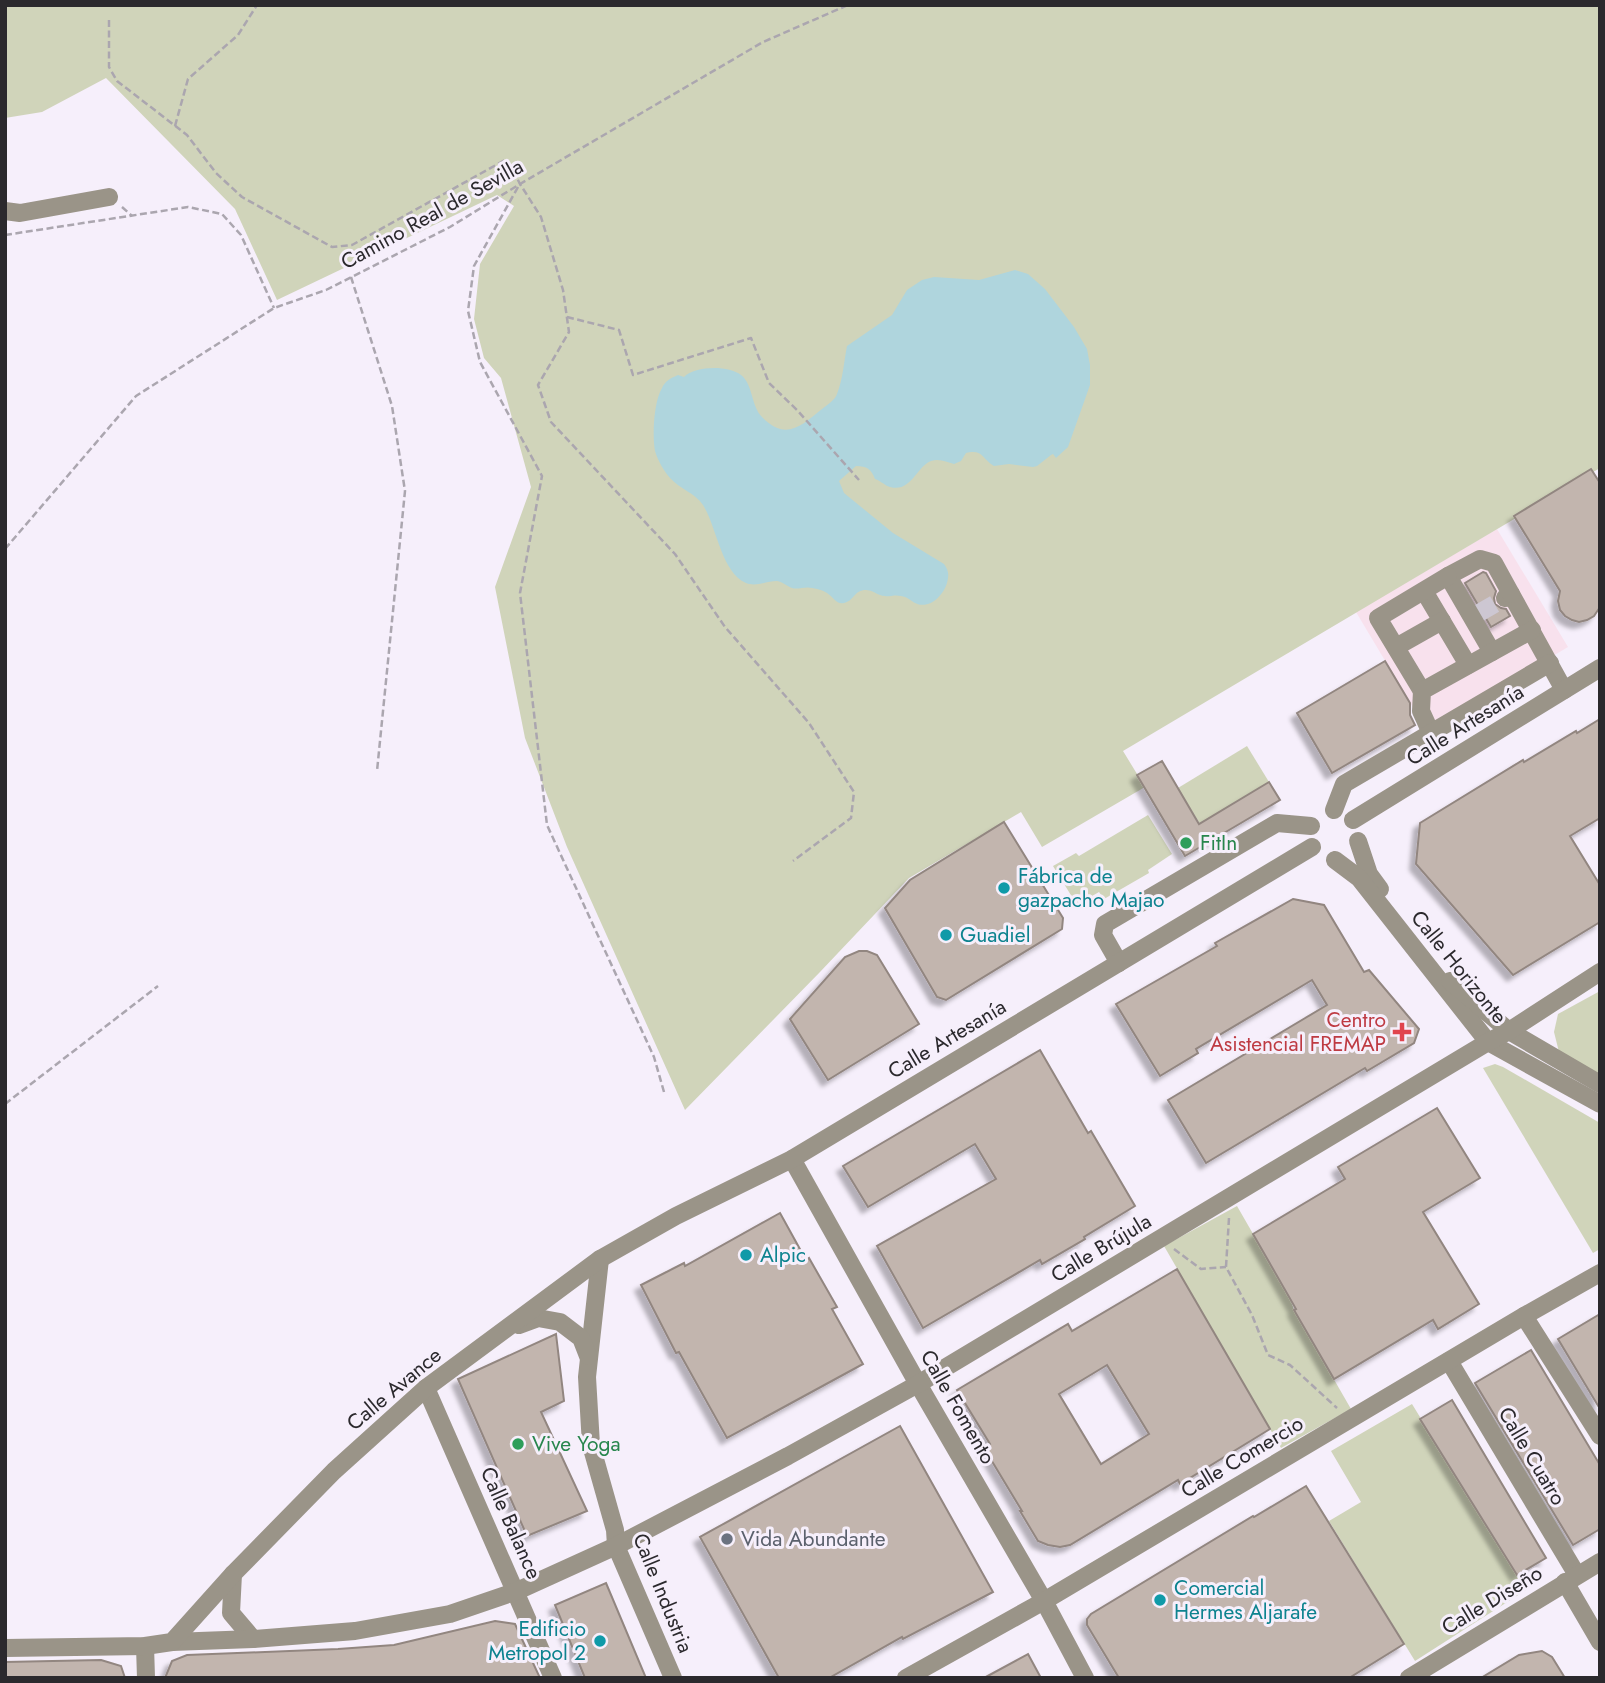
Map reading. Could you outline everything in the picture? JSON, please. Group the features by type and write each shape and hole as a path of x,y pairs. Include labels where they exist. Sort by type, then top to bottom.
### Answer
{"street":[{"path":"5,211 20,213 110,197"},
{"path":"1431,733 1421,711 1422,691 1378,618 1480,559 1494,564 1508,596 1532,630 1564,690"},
{"path":"1448,576 1476,615 1492,652"},
{"path":"1424,590 1468,665"},
{"path":"1396,648 1442,621"},
{"path":"1422,691 1532,630"},
{"path":"1334,810 1344,784 1549,663"},
{"name":"Calle Artesanía","path":"1353,820 1600,668"},
{"path":"1340,811 1353,820 1359,833 1358,841 1350,854 1335,860 1322,857 1312,847 1309,839 1311,826 1324,812 1340,811"},
{"path":"1119,963 1103,935 1105,924 1277,823 1311,826"},
{"name":"Calle Horizonte","path":"1358,841 1368,874 1447,979 1509,1031 1600,1084"},
{"name":"Calle Artesanía","path":"600,1259 677,1216 792,1159 1312,847"},
{"name":"Calle Horizonte","path":"1335,860 1359,878 1488,1042 1600,1104"},
{"name":"Calle Brújula","path":"616,1546 918,1384 1509,1031 1600,972"},
{"name":"Calle Fomento","path":"792,1159 1044,1601 1085,1678"},
{"name":"Calle Avance","path":"172,1642 233,1574 334,1471 426,1388 600,1259"},
{"name":"Calle Industria","path":"600,1259 587,1377 591,1445 615,1530 616,1546 673,1678"},
{"name":"Calle Comercio","path":"906,1678 1044,1601 1600,1273"},
{"path":"1524,1316 1600,1436"},
{"path":"506,1329 538,1318 560,1322 581,1338 589,1359"},
{"name":"Calle Cuatro","path":"1449,1361 1571,1579 1600,1642"},
{"name":"Calle Balance","path":"426,1388 554,1678"},
{"path":"5,1648 145,1646 355,1631 450,1614 517,1591 616,1546"},
{"name":"Calle Diseño","path":"1409,1678 1600,1562"},
{"path":"233,1574 231,1612 253,1639"},
{"path":"145,1646 146,1678"}],"path":[{"path":"175,125 188,79 238,35 257,5"},
{"name":"Camino Real de Sevilla","path":"5,549 136,396 274,308 326,290 450,227 763,42 848,5"},
{"path":"109,20 109,66 117,81 187,135 216,173 242,197 332,247 352,245 505,160 512,168 541,218 563,290 569,332 538,385 551,422 675,554 725,627 809,723 854,792 850,818 793,861"},
{"path":"520,184 474,266 468,311 480,362 542,476 520,593 548,825 654,1057 664,1092"},
{"path":"5,235 188,207 222,214 241,234 274,308"},
{"path":"351,277 393,406 405,491 377,771"},
{"path":"567,317 619,330 633,375 751,338 769,383 797,410 859,480"},
{"path":"5,1104 158,986"},
{"path":"1230,1197 1226,1267 1252,1315 1268,1356 1290,1365 1350,1419"},
{"path":"1160,1239 1201,1269 1226,1267"}],"shaded area":[{"path":"1497,529 1568,647 1427,731 1356,612"}],"green space":[{"path":"5,5 1600,5 1600,468 1123,751 1145,787 1042,847 1021,812 909,878 685,1110 567,847 525,738 495,587 531,487 501,378 484,358 474,319 480,264 514,206 497,195 277,300 235,209 106,78 42,112 5,118"},
{"path":"1247,746 1269,782 1200,824 1178,788"},
{"path":"1148,815 1172,854 1148,870 1149,873 1104,899 1099,892 1077,905 1053,866 1076,853 1079,856"},
{"path":"1600,991 1600,1075 1559,1052 1554,1032 1558,1014"},
{"path":"1495,1064 1600,1123 1600,1249 1593,1253 1483,1068"},
{"path":"1237,1206 1351,1409 1281,1448 1164,1246"},
{"path":"1412,1404 1526,1590 1415,1661 1329,1521 1361,1502 1331,1451"}],"water":[{"path":"1015,270 1028,274 1045,289 1087,349 1090,385 1068,447 1056,458 1053,454 1033,467 1009,464 994,466 976,452 966,453 961,461 954,464 934,460 926,464 909,483 897,488 875,479 868,469 860,466 856,466 839,481 844,493 893,533 944,564 948,578 939,597 920,605 903,596 883,596 866,590 842,603 818,589 794,588 777,581 750,584 738,577 725,559 703,505 670,478 656,455 654,418 659,394 665,383 678,375 684,377 703,369 720,368 735,372 748,384 762,417 779,429 794,428 808,421 835,398 841,382 847,346 892,315 907,290 922,280 934,277 979,280"}],"building":[{"path":"1591,469 1600,483 1600,607 1594,616 1579,622 1565,616 1560,610 1560,591 1514,516"},
{"path":"1483,572 1496,591 1495,604 1506,609 1510,616 1491,627 1465,583"},
{"path":"1385,661 1410,703 1410,715 1415,725 1332,773 1297,713"},
{"path":"1600,719 1600,818 1570,836 1600,885 1600,922 1513,975 1416,864 1420,823 1523,760 1524,762"},
{"path":"1162,761 1199,824 1269,782 1280,800 1185,856 1137,775"},
{"path":"1004,822 1063,918 1062,929 946,1000 937,997 885,908 910,880"},
{"path":"1293,899 1324,905 1364,972 1369,970 1419,1029 1414,1043 1367,1071 1365,1068 1206,1163 1168,1100 1327,1005 1312,980 1196,1049 1198,1053 1160,1076 1116,1004"},
{"path":"859,951 877,955 919,1024 828,1080 790,1019 845,957"},
{"path":"1040,1050 1088,1133 1091,1131 1135,1206 1042,1264 1040,1260 923,1328 877,1246 996,1179 975,1144 868,1207 843,1166"},
{"path":"1437,1108 1480,1178 1423,1212 1479,1304 1438,1329 1433,1320 1334,1379 1253,1234 1345,1179 1338,1167"},
{"path":"780,1213 806,1260 809,1258 837,1307 832,1309 863,1364 727,1438 679,1352 676,1353 641,1285 684,1263 685,1266"},
{"path":"1177,1269 1270,1429 1180,1484 1178,1480 1070,1545 1060,1547 1038,1541 984,1448 990,1444 957,1390 1068,1324 1072,1331","holes":["1107,1365 1149,1434 1101,1464 1059,1394"]},
{"path":"1600,1314 1600,1409 1558,1339"},
{"path":"556,1334 564,1401 541,1412 587,1511 527,1536 458,1379"},
{"path":"1531,1350 1600,1465 1600,1529 1573,1545 1475,1383"},
{"path":"1452,1400 1546,1558 1517,1575 1420,1419"},
{"path":"900,1426 993,1592 903,1639 902,1637 829,1678 779,1678 700,1537"},
{"path":"1306,1486 1404,1644 1349,1678 1119,1678 1087,1625 1091,1614"},
{"name":"Edificio Metropol 2","path":"606,1583 646,1678 585,1678 555,1605"},
{"path":"495,1621 515,1624 540,1678 165,1678 172,1661 187,1655 394,1645"},
{"path":"1542,1651 1552,1657 1565,1678 1481,1678 1519,1655"},
{"path":"1028,1654 1041,1678 984,1678"},
{"path":"101,1660 121,1666 125,1678 5,1678 5,1662"}],"tunnel":[{"path":"1479,613 1505,598"}],"place":[{"name":"FitIn","path":"1186,843"},
{"name":"Fábrica de gazpacho Majao","path":"1004,888"},
{"name":"Guadiel","path":"946,935"},
{"name":"Centro Asistencial FREMAP","path":"1402,1032"},
{"name":"Alpic","path":"746,1255"},
{"name":"Vive Yoga","path":"518,1444"},
{"name":"Vida Abundante","path":"727,1539"},
{"name":"Comercial Hermes Aljarafe","path":"1160,1600"},
{"name":"Edificio Metropol 2","path":"600,1641"}]}
